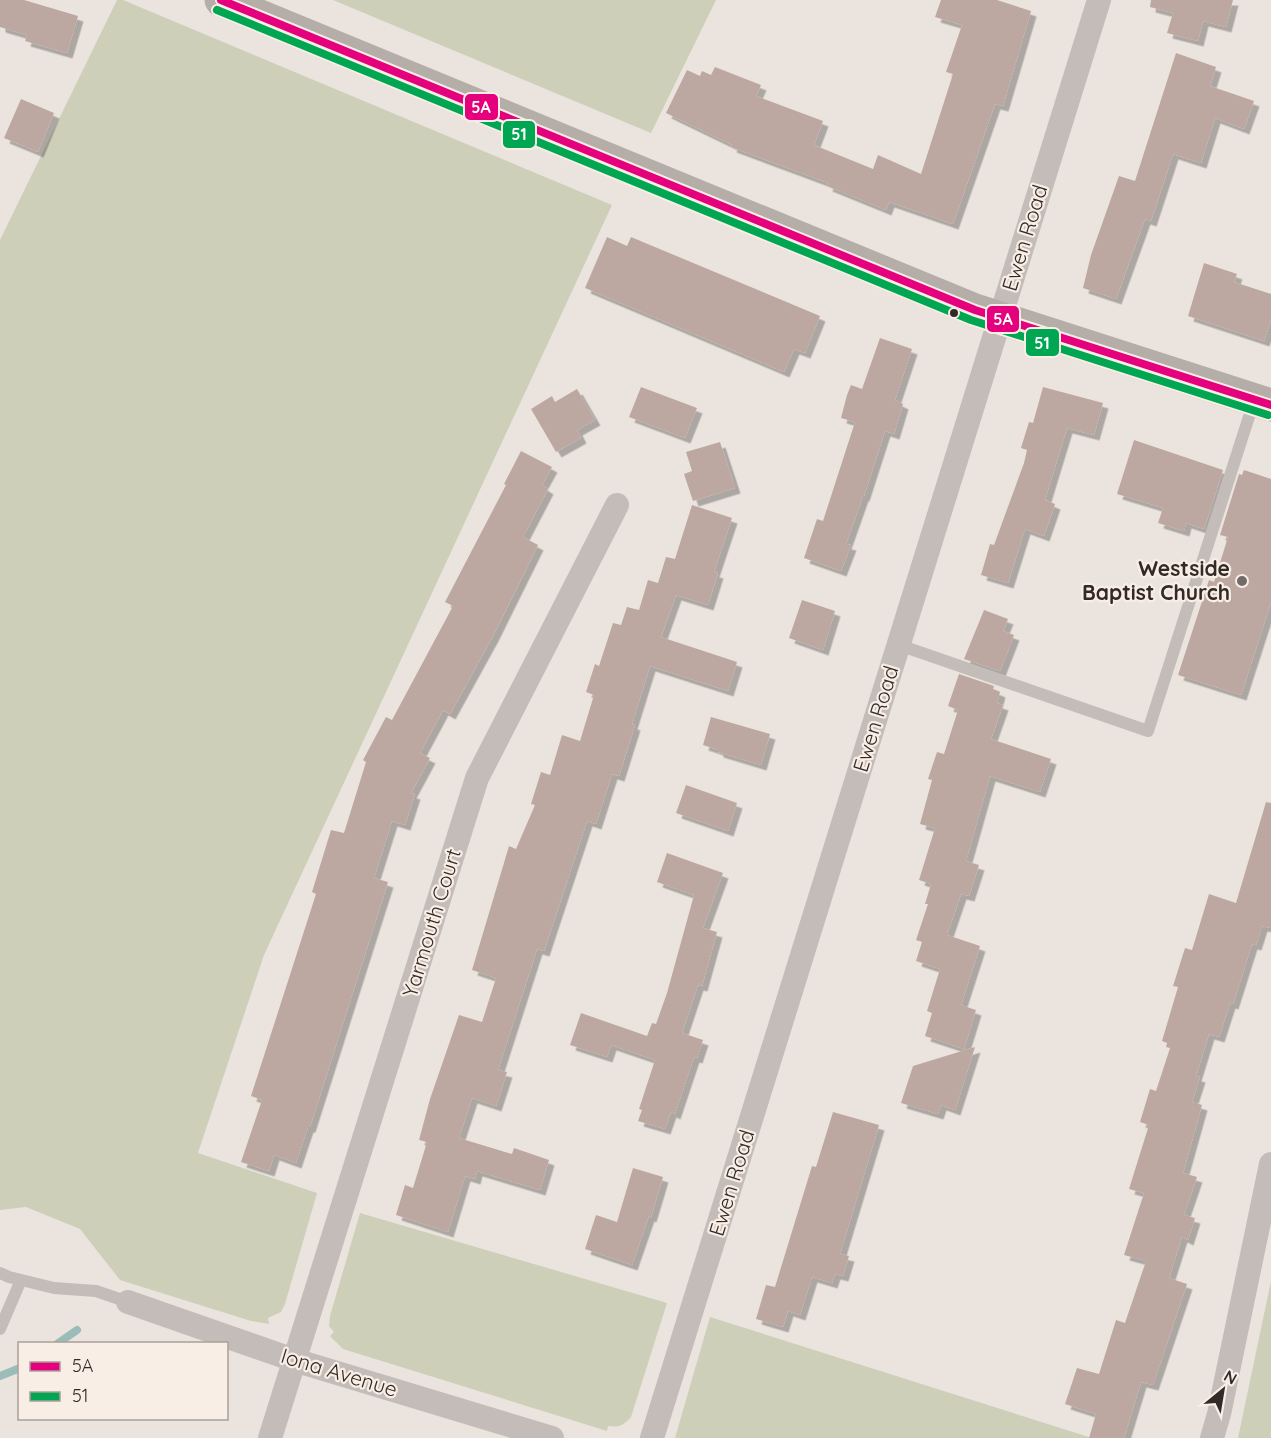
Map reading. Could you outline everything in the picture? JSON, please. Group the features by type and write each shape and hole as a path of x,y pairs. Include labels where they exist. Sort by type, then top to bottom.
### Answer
{"street":[{"path":"221,0 975,310 1263,403"},
{"name":"Ewen Road","path":"652,1438 1099,0"},
{"name":"Yarmouth Court","path":"270,1438 477,778 616,505"},
{"path":"1212,1438 1271,1164"},
{"name":"Iona Avenue","path":"128,1302 294,1360 552,1438"}],"lane":[{"path":"899,645 1148,731 1263,403"},
{"path":"0,1273 54,1288 96,1292 128,1302"},
{"path":"0,1329 21,1280"}],"green space":[{"path":"117,0 123,0 612,205 264,955 198,1153 317,1193 285,1304 281,1312 268,1318 269,1324 251,1321 120,1280 80,1229 26,1207 0,1210 0,240"},
{"path":"333,0 716,0 651,133"},
{"path":"360,1213 667,1303 631,1417 621,1425 608,1426 607,1431 343,1349 330,1336 334,1332 329,1326 330,1316"},
{"path":"1271,1281 1271,1438 1238,1438"},
{"path":"710,1317 1092,1438 675,1438"}],"building":[{"path":"0,0 24,0 78,16 67,53 25,41 27,35 0,27"},
{"path":"941,0 997,0 1031,11 1003,106 995,104 953,224 889,202 886,210 827,186 828,183 731,147 732,145 666,113 687,70 700,76 702,71 711,75 715,67 761,85 756,96 823,121 814,145 873,169 878,155 921,174 953,74 946,72 962,25 935,17"},
{"path":"1151,0 1233,0 1226,27 1203,21 1198,41 1167,33 1173,13 1150,7"},
{"path":"1176,53 1216,67 1210,86 1254,101 1244,129 1215,118 1201,163 1173,154 1151,221 1145,219 1116,299 1083,288 1091,255 1119,176 1135,181"},
{"path":"21,99 54,113 38,152 4,138"},
{"path":"607,237 627,246 631,237 820,316 805,353 794,349 784,372 585,288"},
{"path":"1204,263 1237,274 1234,282 1271,294 1271,320 1264,341 1188,316"},
{"path":"880,338 912,349 895,400 903,404 894,434 885,431 846,544 851,545 841,571 804,558 817,519 823,521 855,422 841,418 847,395 851,385 862,389"},
{"path":"641,387 697,408 685,438 629,417"},
{"path":"1043,387 1103,403 1094,435 1067,428 1045,500 1055,504 1044,536 1025,529 1008,583 981,575 990,544 994,545 1024,463 1027,450 1021,448 1029,422 1033,423"},
{"path":"577,389 595,420 577,430 581,438 556,452 531,409 552,396 555,402"},
{"path":"1134,440 1223,470 1204,529 1186,523 1184,531 1158,523 1163,508 1117,494"},
{"path":"720,442 735,488 693,501 684,474 692,471 686,452"},
{"path":"521,451 552,467 542,485 548,489 523,537 538,545 493,636 450,714 443,710 420,753 430,758 411,793 415,794 405,825 392,821 374,878 388,882 310,1127 308,1127 296,1163 274,1155 269,1171 241,1162 262,1100 251,1096 316,894 312,892 331,830 344,833 366,762 363,760 386,717 392,720 453,606 445,602 506,485 504,484"},
{"name":"Westside Baptist Church","path":"1244,470 1271,479 1271,602 1241,695 1178,675 1209,580 1214,582 1228,537 1220,535 1239,474 1242,475"},
{"path":"692,505 732,518 714,572 718,573 708,605 676,595 661,637 737,662 728,691 650,666 619,776 612,774 596,824 587,821 544,951 537,949 498,1070 507,1072 496,1106 472,1098 459,1138 512,1154 514,1148 549,1160 540,1190 477,1171 475,1179 465,1176 448,1232 396,1215 405,1185 413,1188 427,1142 419,1140 430,1099 459,1015 482,1022 496,978 472,970 509,846 516,849 535,805 531,804 541,772 550,775 562,735 580,741 594,695 586,692 595,664 599,666 613,623 621,625 627,607 639,610 648,580 658,583 666,557 675,559"},
{"path":"802,600 835,611 823,650 789,638"},
{"path":"984,610 1008,619 1003,631 1014,635 1000,671 964,659"},
{"path":"959,674 994,686 993,689 1000,692 997,703 1003,705 991,739 1051,759 1040,792 990,776 966,861 979,865 969,896 961,894 947,935 980,946 961,1005 976,1010 964,1049 925,1036 932,1013 927,1011 940,969 916,961 922,942 916,940 928,904 925,904 931,884 919,880 935,828 920,824 932,780 928,779 937,752 944,754 958,710 948,706"},
{"path":"711,717 770,734 761,765 703,745"},
{"path":"686,785 737,803 728,831 676,813"},
{"path":"1266,802 1271,803 1271,928 1262,926 1256,945 1252,944 1233,1004 1230,1003 1219,1037 1209,1034 1196,1076 1200,1077 1192,1102 1202,1105 1183,1173 1197,1177 1184,1215 1195,1218 1188,1240 1182,1237 1169,1278 1187,1284 1153,1385 1141,1382 1124,1438 1089,1438 1096,1414 1065,1404 1077,1368 1099,1374 1116,1320 1125,1323 1146,1261 1124,1255 1144,1193 1129,1189 1149,1125 1140,1122 1150,1089 1156,1091 1170,1048 1166,1047 1167,1043 1162,1041 1178,987 1173,986 1185,948 1192,950 1209,894 1236,903"},
{"path":"667,853 723,873 703,928 717,932 702,986 698,985 682,1033 703,1040 697,1058 694,1057 675,1114 671,1112 665,1129 638,1121 642,1110 639,1109 655,1060 611,1045 607,1057 570,1045 581,1013 647,1036 652,1023 656,1024 694,895 657,882"},
{"path":"975,1047 955,1110 941,1105 938,1114 901,1103 913,1066"},
{"path":"833,1112 879,1125 840,1254 849,1256 843,1276 835,1274 832,1283 812,1277 800,1315 788,1311 783,1327 756,1319 766,1285 775,1287 812,1166 816,1167"},
{"path":"633,1168 663,1177 651,1217 649,1216 632,1265 585,1249 596,1215 617,1222"}],"waterway":[{"path":"60,1342 77,1330"},
{"path":"0,1376 18,1369"}],"transit line":[{"name":"5A","path":"221,0 975,310 1271,405"},
{"name":"51","path":"217,10 971,320 1268,415"}],"place":[{"name":"Westside Baptist Church","path":"1242,581"}]}
